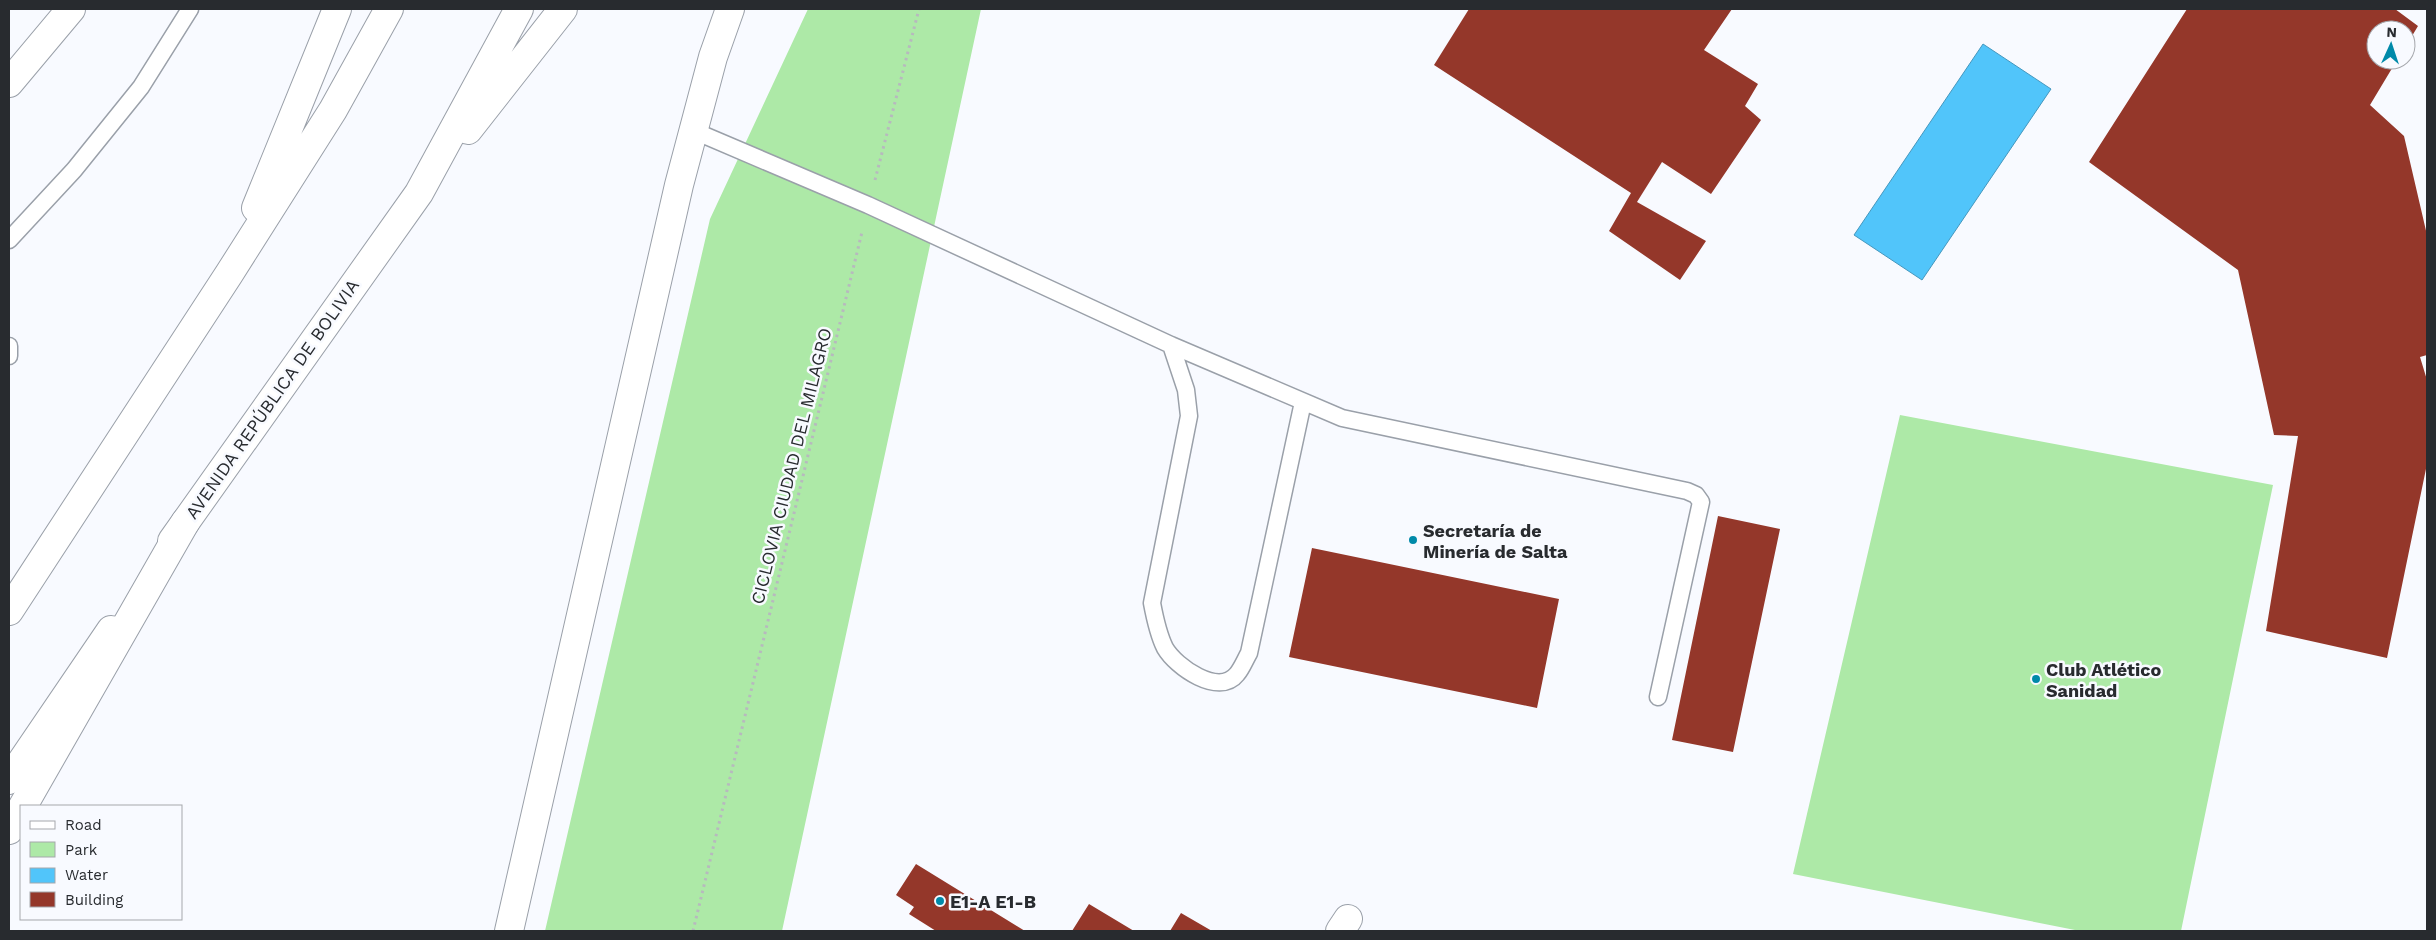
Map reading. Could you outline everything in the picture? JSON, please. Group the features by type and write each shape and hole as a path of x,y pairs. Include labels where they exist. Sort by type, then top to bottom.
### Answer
{"main road":[{"path":"9,83 71,9"},
{"path":"229,274 337,9"},
{"path":"9,611 229,274 333,110 389,9"},
{"name":"AVENIDA REPÚBLICA DE BOLIVIA","path":"9,780 186,521 419,193 519,9"},
{"path":"419,193 563,9"},
{"path":"509,931 692,130 713,57 730,9"},
{"path":"23,805 186,521"},
{"path":"9,830 20,811"}],"lane":[{"path":"9,240 74,170 141,87 190,9"},
{"path":"692,130 868,205 1171,346 1342,418 1687,491 1696,495 1701,502 1658,697"},
{"path":"9,346 9,356"},
{"path":"1171,346 1186,390 1189,416 1152,603 1156,624 1166,649 1182,667 1200,678 1220,683 1237,676 1249,654 1303,402"}],"path":[{"name":"CICLOVIA CIUDAD DEL MILAGRO","path":"693,931 868,205 919,9"}],"green space":[{"path":"808,9 981,9 782,931 545,931 710,219"},
{"name":"Club Atlético Sanidad","path":"1900,415 2273,485 2181,931 2080,931 1793,874"}],"water":[{"path":"1983,44 2051,89 1922,280 1854,235"}],"building":[{"path":"1469,9 1732,9 1704,50 1758,84 1745,106 1761,120 1711,194 1662,162 1637,202 1706,241 1680,280 1609,231 1631,193 1434,65"},
{"path":"2187,9 2395,9 2410,20 2366,20 2366,70 2391,70 2370,105 2404,136 2427,235 2427,355 2420,357 2427,380 2427,464 2387,658 2266,631 2298,436 2274,435 2238,270 2089,162"},
{"path":"1718,516 1780,529 1733,752 1672,740"},
{"path":"1312,548 1559,599 1537,708 1289,657"},
{"name":"E1-A E1-B","path":"916,864 1025,931 936,931 909,914 914,907 896,895"},
{"name":"E1-A E1-B","path":"1089,904 1134,931 1072,931"},
{"path":"1181,913 1212,931 1170,931"}],"place":[{"name":"Secretaría de Minería de Salta","path":"1413,540"},
{"name":"Club Atlético Sanidad","path":"2036,679"},
{"name":"E1-A E1-B","path":"940,901"}]}
